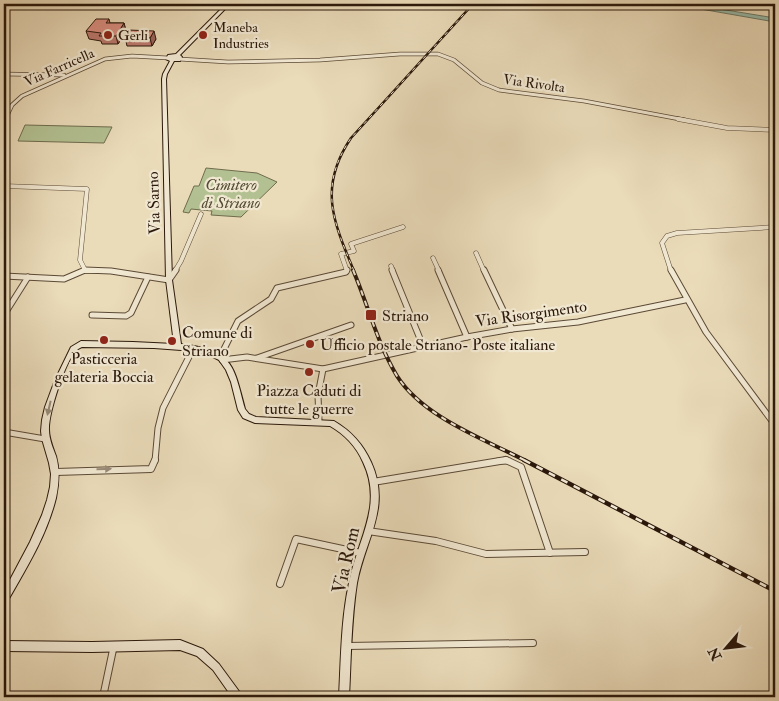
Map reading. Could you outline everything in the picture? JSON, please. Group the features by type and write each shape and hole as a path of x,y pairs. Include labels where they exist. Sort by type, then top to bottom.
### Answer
{"main road":[{"path":"170,59 178,57 228,4"},
{"name":"Via Sarno","path":"170,59 164,79 169,280 178,345"},
{"name":"Via Risorgimento","path":"45,439 45,426 50,404 70,353 76,345 178,345 221,358"},
{"name":"Via Rom","path":"221,358 230,369 242,410 246,416 255,420 331,422 350,436 363,452 373,482 375,505 353,583 344,697"},
{"path":"4,599 39,531 54,490 56,472 50,448 45,439"},
{"path":"4,646 180,645 200,652 216,667 238,697"}],"street":[{"name":"Via Rivolta","path":"178,57 228,62 320,60 400,54 438,54 454,60 482,83 499,90 584,101 727,128 775,130"},
{"name":"Via Farricella","path":"4,122 16,100 105,59 115,57 170,59"},
{"path":"4,74 67,76"},
{"path":"4,186 87,189 80,260 85,270"},
{"path":"4,276 64,279 85,270 112,271 169,280 182,261 201,214"},
{"path":"221,358 238,321 271,299 278,288 346,272 341,254 354,251 351,244 403,227"},
{"path":"775,227 686,232 667,236 662,243 662,248 685,300 750,393 775,425"},
{"path":"476,253 512,329"},
{"path":"433,258 467,337"},
{"path":"391,266 423,346"},
{"path":"4,315 28,277"},
{"path":"92,315 126,316 131,313 148,277"},
{"name":"Via Risorgimento","path":"221,358 257,358 302,369 323,369 467,337 512,329 578,322 685,300"},
{"path":"257,358 351,325"},
{"path":"56,472 106,469 151,470 156,455 158,425 162,413 193,349"},
{"path":"319,421 318,395 323,369"},
{"path":"4,432 45,439"},
{"path":"373,482 506,460 521,467 550,553"},
{"path":"368,531 436,541 486,554 585,552"},
{"path":"280,584 296,539 361,553"},
{"path":"347,646 533,643"},
{"path":"103,697 114,645"}],"green space":[{"path":"25,125 112,127 104,143 18,141"},
{"name":"Cimitero di Striano","path":"206,168 257,173 277,182 241,217 211,215 212,211 191,209 189,213 183,212 194,186 199,186"}],"shaded area":[{"path":"672,4 689,4 775,18 775,22"}],"building":[{"path":"96,19 109,19 106,23 124,23 116,36 99,36 101,33 86,31"},
{"path":"128,30 154,31 150,38 125,37"}],"railway":[{"path":"354,271 340,236 332,204 332,188 341,156 351,138 473,4"},
{"path":"353,270 378,337 397,376 408,391 438,415 456,426 524,460"},
{"path":"524,460 775,591"}],"place":[{"name":"Gerli","path":"108,35"},
{"name":"Maneba Industries","path":"203,35"},
{"name":"Striano","path":"371,315"},
{"name":"Pasticceria gelateria Boccia","path":"104,340"},
{"name":"Comune di Striano","path":"172,341"},
{"name":"Ufficio postale Striano- Poste italiane","path":"310,344"},
{"name":"Piazza Caduti di tutte le guerre","path":"309,372"}]}
